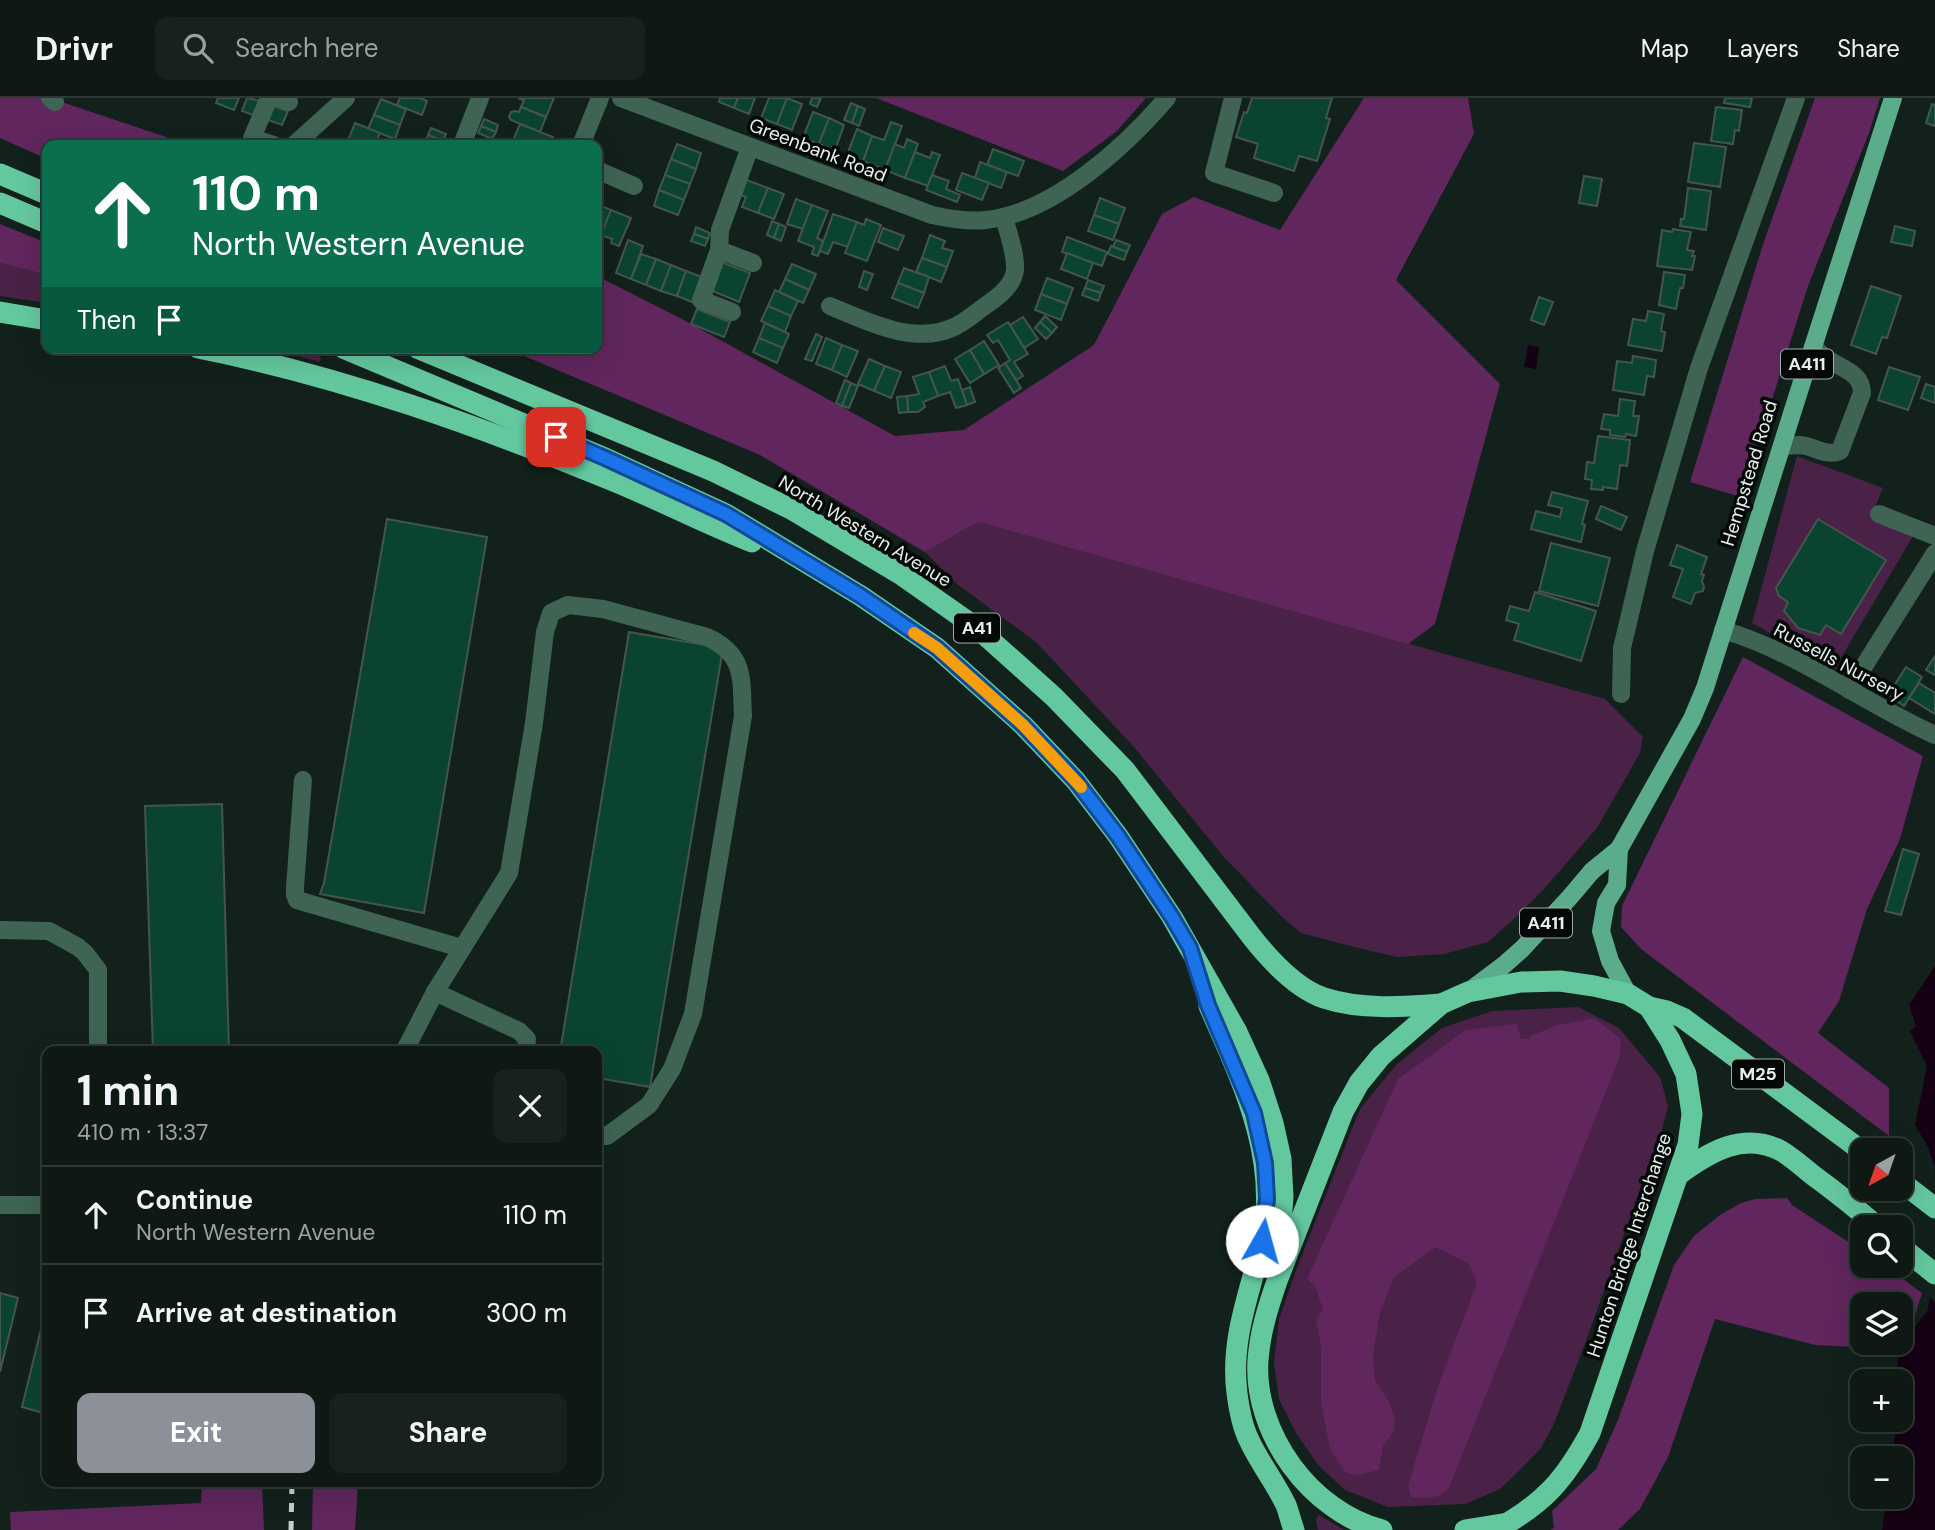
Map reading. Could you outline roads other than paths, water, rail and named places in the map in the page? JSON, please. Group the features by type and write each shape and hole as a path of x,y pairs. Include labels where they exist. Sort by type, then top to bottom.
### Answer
{"highway":[{"path":"0,174 42,192"},
{"path":"0,203 42,221"},
{"path":"0,312 42,319"},
{"path":"223,354 294,371 427,411 612,481 719,529 806,563"},
{"name":"A41","path":"357,354 617,463 726,514 861,596 937,648 1023,725 1076,781 1118,836 1172,917 1237,1032 1259,1080 1273,1123 1280,1159 1283,1197 1277,1281"},
{"name":"North Western Avenue","path":"431,354 713,471 790,509 900,574 977,628 1054,697 1125,770 1269,958 1295,981 1322,998 1352,1004 1400,1007 1441,1004"},
{"path":"1190,948 1208,1005 1254,1113 1265,1163 1267,1199 1262,1241 1238,1328 1234,1367 1241,1416 1248,1439 1287,1507 1294,1530"},
{"name":"Hunton Bridge Interchange","path":"1382,1530 1356,1522 1314,1491 1280,1449 1268,1423 1259,1390 1261,1334 1277,1281 1343,1112 1359,1083 1381,1055 1441,1004 1468,992 1521,982 1560,981 1628,994 1649,1007 1670,1040 1686,1074 1692,1114 1688,1145 1590,1433 1573,1464 1553,1489 1502,1527 1465,1530"},
{"name":"M25","path":"1649,1007 1683,1018 1850,1142"},
{"path":"1678,1175 1702,1157 1718,1150 1744,1143 1766,1146 1783,1153 1864,1215"},
{"path":"1913,1191 1928,1202"},
{"path":"1913,1257 1927,1269"},
{"path":"1280,1449 1298,1493 1306,1530"}],"main road":[{"name":"Hempstead Road","path":"1468,992 1522,949 1592,871 1619,849 1692,719 1705,688 1893,98"},
{"name":"Hempstead Road","path":"1619,849 1617,885 1606,903 1601,931 1610,961 1628,994"}],"street":[{"path":"258,140 252,138 269,98"},
{"path":"299,140 345,98"},
{"path":"464,140 480,98"},
{"path":"583,140 600,98"},
{"name":"Greenbank Road","path":"621,98 932,215 973,221 1004,217 1038,204 1070,186 1122,145 1167,98"},
{"path":"1233,98 1214,173 1275,193"},
{"path":"1621,694 1622,648 1645,551 1691,394 1796,98"},
{"path":"732,312 701,300 719,250 720,230 750,147"},
{"path":"602,172 634,186"},
{"path":"830,306 893,331 937,332 953,327 992,301 1007,289 1012,280 1014,260 1004,217"},
{"path":"719,250 753,263"},
{"path":"1782,446 1800,445 1835,454 1840,451 1862,393 1862,385 1854,374 1812,347"},
{"path":"1879,514 1935,536"},
{"path":"1849,690 1935,553"},
{"path":"407,1046 435,992 509,873 534,723 545,632 551,613 568,605 603,609 721,643 733,654 740,671 743,716 693,1014 672,1069 649,1105 607,1136 602,1136"},
{"name":"Russells Nursery","path":"1723,630 1742,635 1797,659 1905,722 1935,735"},
{"path":"303,780 295,887 297,901 461,948"},
{"path":"0,930 50,931 85,953 98,970 98,1046"},
{"path":"435,992 519,1031 527,1039 526,1046"},
{"path":"0,1205 42,1205"}],"railway":[{"path":"291,1530 292,1487"}]}
